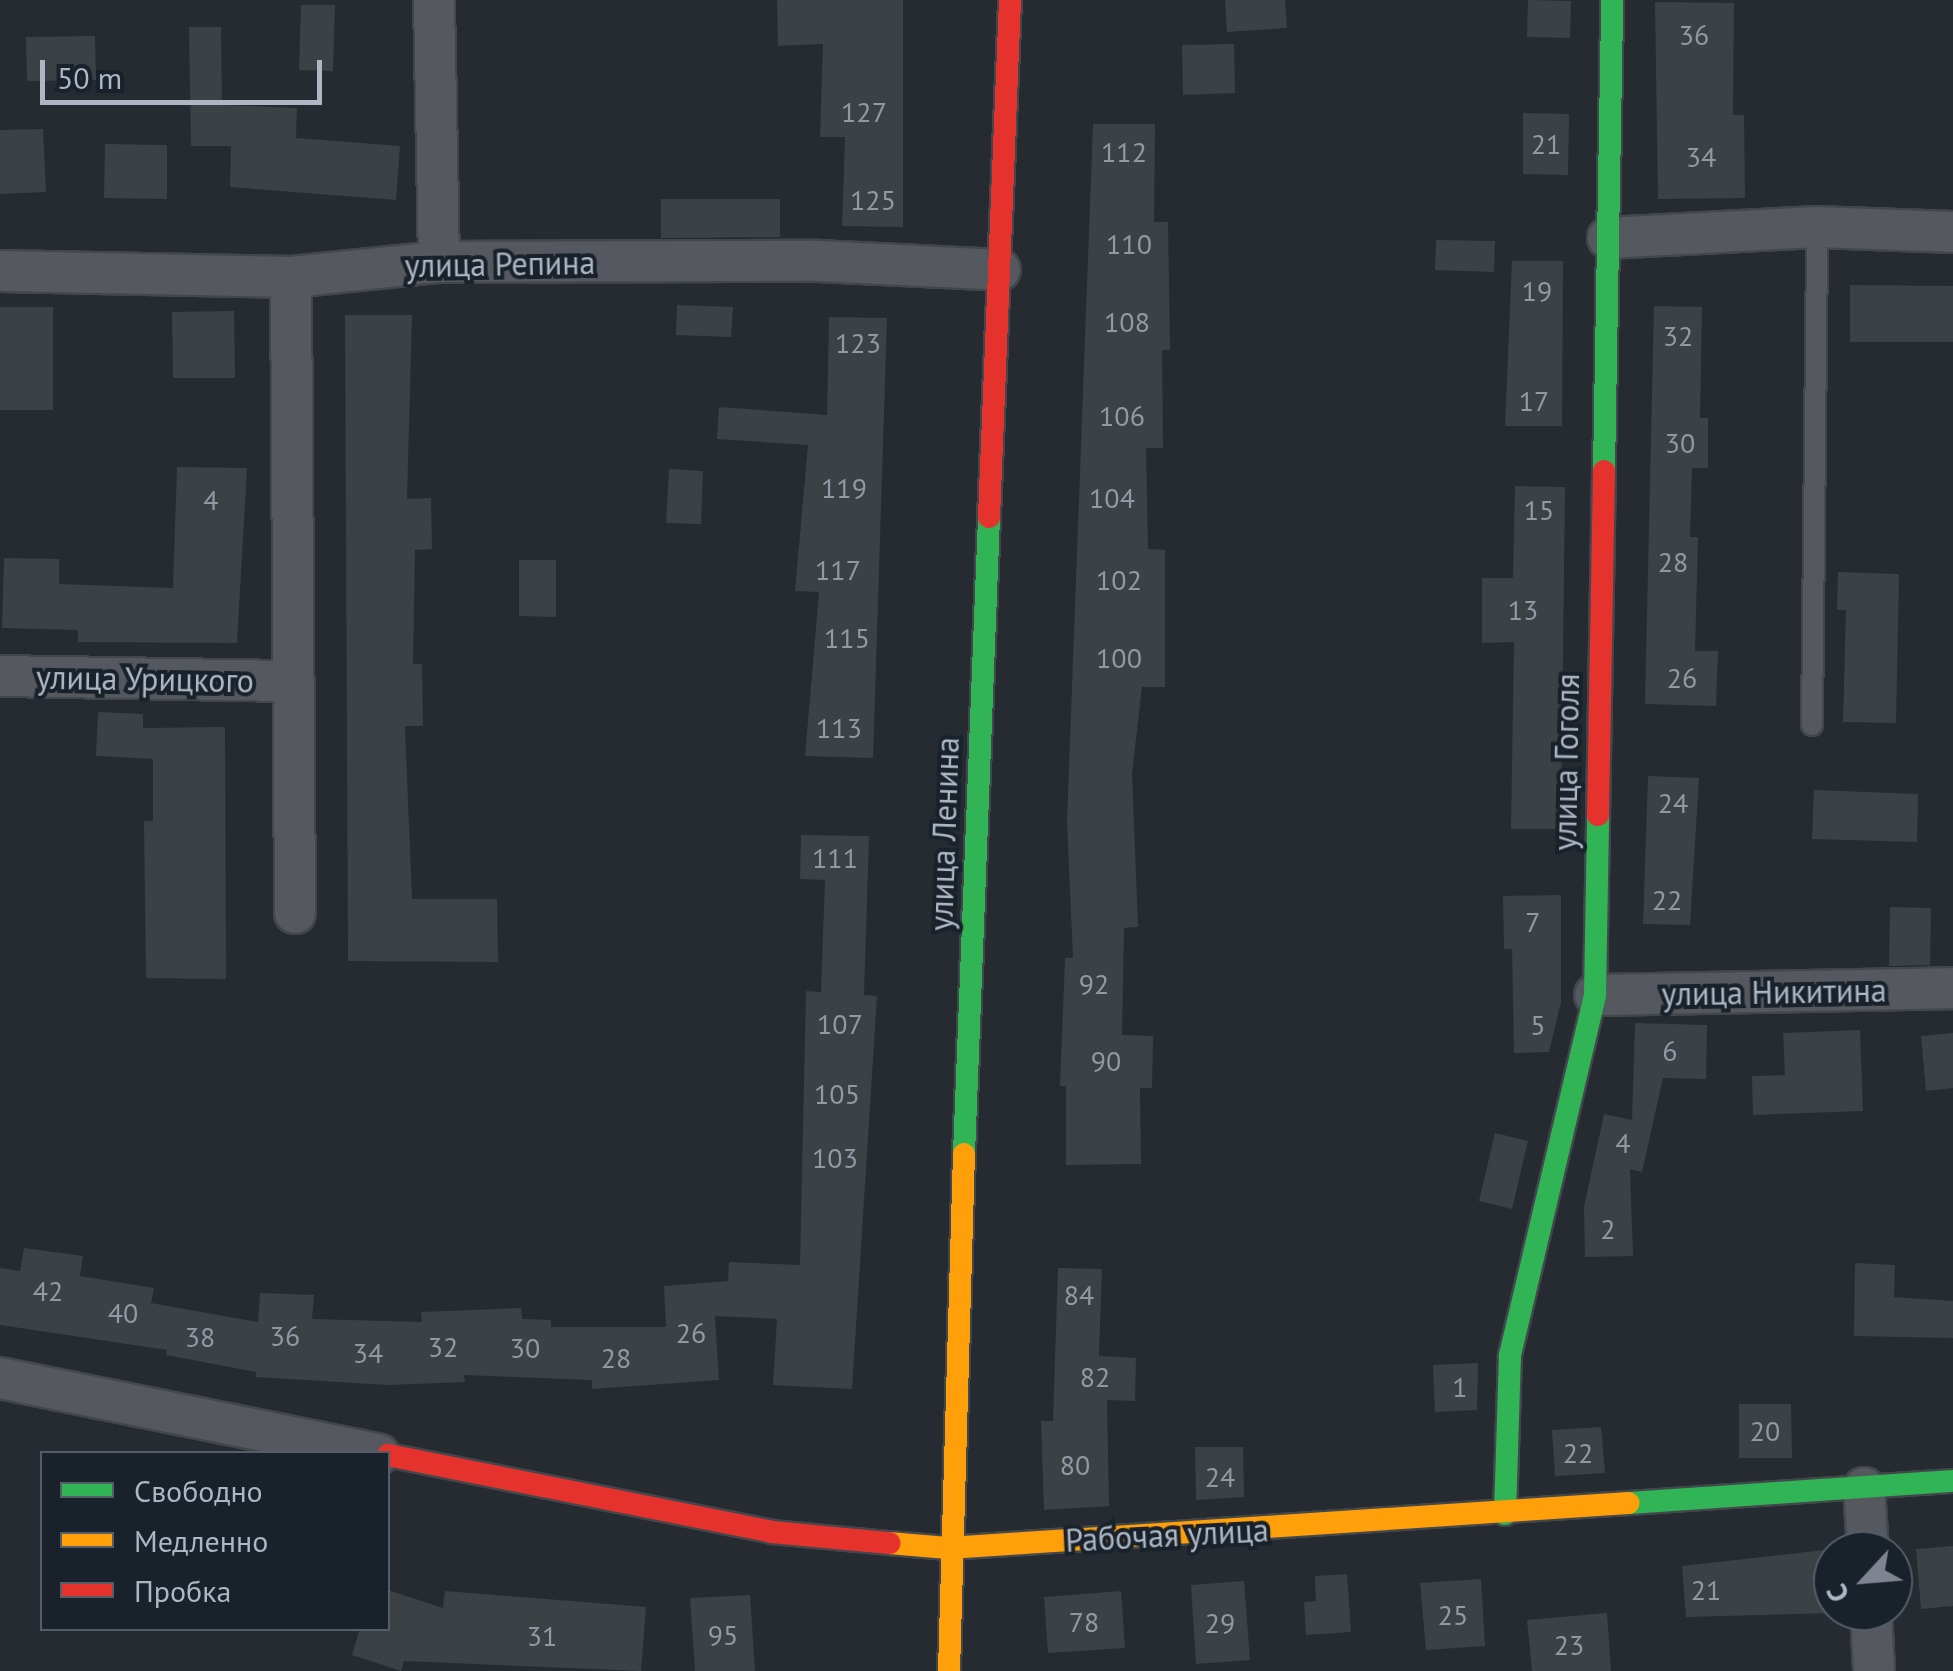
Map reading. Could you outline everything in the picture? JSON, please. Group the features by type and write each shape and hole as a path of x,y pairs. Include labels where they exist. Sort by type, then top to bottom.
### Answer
{"street":[{"path":"434,0 440,262"},
{"name":"улица Ленина","path":"949,1671 948,1548 1010,0"},
{"name":"улица Гоголя","path":"1504,1514 1510,1354 1595,995 1612,0"},
{"path":"1608,238 1817,228 1953,232"},
{"name":"улица Репина","path":"0,271 291,278 440,262 818,261 1000,270"},
{"path":"291,278 294,913"},
{"name":"улица Урицкого","path":"0,676 291,681"},
{"name":"улица Никитина","path":"1595,995 1953,988"},
{"path":"0,1378 363,1451"},
{"name":"Рабочая улица","path":"390,1456 772,1532 948,1548 1953,1482"},
{"path":"1864,1488 1867,1531"},
{"path":"1872,1631 1874,1671"}],"lane":[{"path":"1812,724 1817,228"}],"building":[{"path":"777,0 903,0 903,227 842,226 845,137 820,137 823,44 778,46"},
{"path":"1225,0 1285,0 1287,28 1227,32"},
{"path":"1528,0 1571,1 1570,38 1527,37"},
{"path":"1655,2 1734,3 1733,115 1744,115 1745,198 1658,199"},
{"path":"301,5 335,5 333,71 299,70"},
{"path":"189,27 221,27 222,105 297,108 296,138 400,146 396,200 230,187 231,146 191,146"},
{"path":"95,36 96,80 27,81 26,37"},
{"path":"1234,44 1235,93 1183,95 1182,45"},
{"path":"1523,113 1569,114 1568,175 1523,174"},
{"path":"1093,124 1155,124 1154,222 1168,222 1170,350 1162,350 1163,448 1146,448 1148,549 1165,550 1165,687 1142,687 1132,774 1138,927 1124,928 1122,1035 1153,1036 1152,1088 1140,1088 1141,1164 1066,1165 1066,1086 1060,1086 1065,958 1073,958 1067,821"},
{"path":"43,129 46,192 0,194 0,130"},
{"path":"105,144 167,145 167,199 104,198"},
{"path":"661,199 780,199 780,237 661,238"},
{"path":"1436,240 1495,241 1494,272 1435,270"},
{"path":"1512,261 1563,261 1562,426 1505,426"},
{"path":"1850,285 1953,286 1953,342 1850,342"},
{"path":"677,305 733,307 731,337 676,335"},
{"path":"1654,306 1702,307 1700,418 1708,418 1708,468 1692,468 1690,537 1698,537 1695,651 1718,651 1716,706 1645,704"},
{"path":"0,307 53,307 53,410 0,410"},
{"path":"234,311 235,378 173,378 172,312"},
{"path":"345,315 412,315 407,499 431,498 432,549 415,550 413,664 422,664 423,726 405,726 412,899 497,899 498,962 348,961"},
{"path":"829,317 887,318 873,758 805,756 819,592 795,591 808,445 717,439 719,407 827,415"},
{"path":"177,467 247,468 237,643 78,642 78,630 2,628 4,558 59,559 59,584 173,588"},
{"path":"669,469 703,471 701,524 666,523"},
{"path":"1515,486 1565,487 1561,829 1511,829 1514,642 1482,643 1482,578 1513,578"},
{"path":"519,560 556,560 556,617 519,616"},
{"path":"1838,572 1899,574 1896,723 1843,722 1846,610 1837,610"},
{"path":"98,712 143,714 143,728 225,727 226,979 146,978 144,821 153,821 153,759 96,756"},
{"path":"1648,776 1699,778 1690,925 1643,924"},
{"path":"1814,790 1918,794 1917,842 1812,839"},
{"path":"801,835 869,836 864,995 877,996 852,1389 773,1385 777,1319 715,1316 719,1380 592,1389 592,1380 464,1375 465,1382 388,1385 256,1377 256,1372 166,1355 167,1350 0,1325 0,1268 20,1271 24,1248 83,1256 80,1276 154,1288 151,1303 258,1322 260,1293 314,1295 312,1319 422,1322 421,1312 521,1308 522,1319 551,1320 551,1327 666,1327 664,1286 728,1281 729,1262 800,1265 806,991 821,992 825,880 800,879"},
{"path":"1561,895 1561,1002 1549,1052 1514,1053 1512,949 1504,949 1503,896"},
{"path":"1890,907 1931,908 1930,965 1889,966"},
{"path":"1635,1023 1707,1025 1706,1079 1663,1078 1642,1172 1630,1169 1633,1256 1585,1257 1584,1207 1604,1114 1632,1120"},
{"path":"1860,1030 1863,1111 1753,1115 1752,1076 1785,1075 1783,1033"},
{"path":"1953,1033 1953,1088 1926,1091 1921,1036"},
{"path":"1495,1133 1528,1141 1512,1209 1479,1201"},
{"path":"1855,1263 1895,1265 1894,1297 1953,1301 1953,1338 1854,1336"},
{"path":"1058,1268 1102,1269 1099,1356 1136,1358 1135,1401 1107,1400 1109,1506 1044,1510 1041,1421 1053,1421"},
{"path":"1478,1363 1477,1410 1435,1412 1433,1365"},
{"path":"1739,1404 1791,1404 1792,1458 1739,1458"},
{"path":"1601,1427 1605,1473 1555,1476 1552,1430"},
{"path":"1195,1447 1243,1447 1244,1497 1196,1500"},
{"path":"1953,1546 1953,1606 1921,1609 1916,1549"},
{"path":"1813,1551 1813,1614 1686,1617 1682,1566"},
{"path":"1347,1574 1351,1632 1306,1635 1304,1602 1316,1601 1315,1576"},
{"path":"1481,1579 1485,1646 1426,1650 1420,1583"},
{"path":"1244,1581 1250,1660 1196,1664 1191,1585"},
{"path":"390,1591 443,1608 445,1591 646,1607 641,1671 404,1661 401,1671 352,1655 359,1631 390,1631"},
{"path":"1121,1591 1125,1648 1048,1653 1044,1597"},
{"path":"750,1595 755,1671 695,1671 690,1598"},
{"path":"1607,1613 1611,1671 1532,1671 1527,1620"}],"traffic: fast":[{"path":"1604,471 1612,0"},
{"path":"964,1154 989,517"},
{"path":"1505,1514 1510,1355 1595,995 1598,815"},
{"path":"1629,1503 1953,1481"}],"traffic: slow":[{"path":"949,1671 964,1154"},
{"path":"889,1543 948,1548 1629,1503"}],"traffic: jam":[{"path":"989,517 1010,0"},
{"path":"1598,815 1604,471"},
{"path":"390,1455 772,1532 889,1543"}]}
